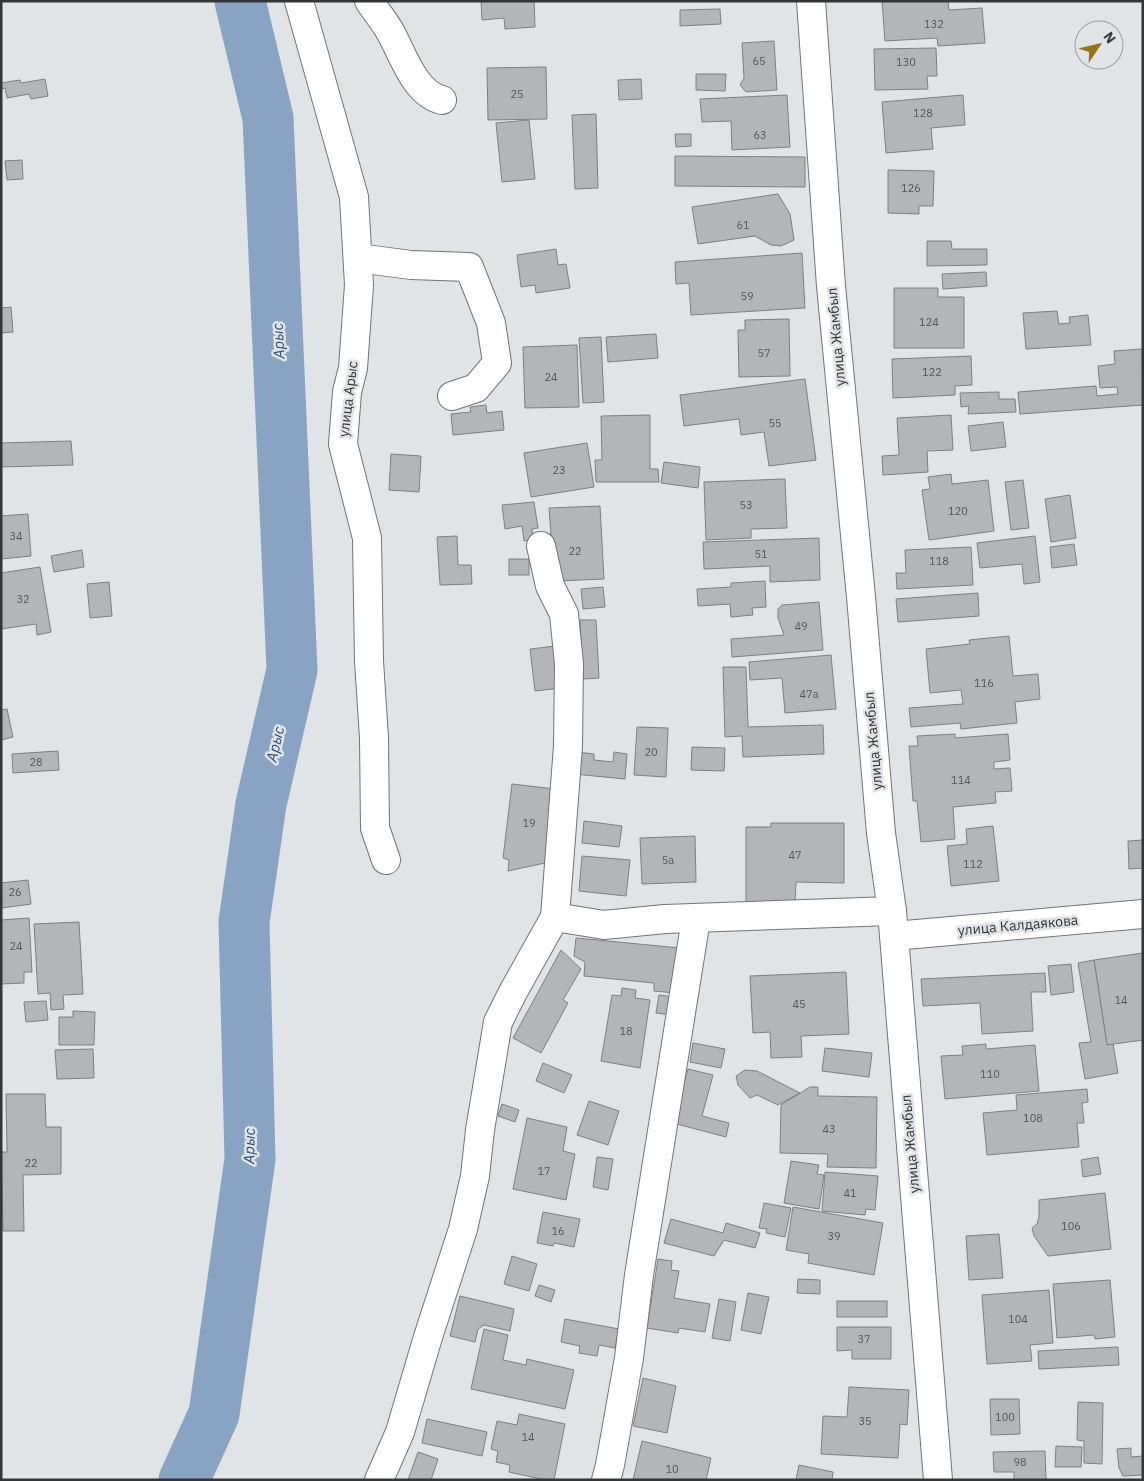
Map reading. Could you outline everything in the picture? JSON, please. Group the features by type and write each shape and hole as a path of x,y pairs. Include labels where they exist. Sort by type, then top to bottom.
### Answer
{"street":[{"name":"улица Арыс","path":"299,1 354,197 359,285 353,368 347,392 343,444 367,538 375,828 386,860"},
{"path":"369,1 392,35 409,72 433,98 442,100"},
{"name":"улица Жамбыл","path":"811,1 831,286 861,597 881,833 893,923 938,1480"},
{"path":"358,258 411,265 468,267 491,323 497,363 476,388 452,396"},
{"path":"379,1480 400,1432 463,1229 475,1176 480,1130 498,1022 555,917 568,755 569,664 564,614 550,586 541,546"},
{"name":"улица Калдаякова","path":"555,917 604,925 665,919 893,923 1143,914"},
{"path":"606,1480 628,1358 638,1275 696,919"}],"building":[{"path":"481,1 534,1 535,27 505,29 504,18 482,20"},
{"path":"882,1 948,1 949,10 982,8 985,43 938,46 937,38 885,41"},
{"path":"720,9 721,24 680,26 680,10"},
{"path":"774,41 777,90 746,92 740,85 744,78 742,43"},
{"path":"936,48 937,76 927,76 928,89 875,90 874,49"},
{"path":"546,67 547,119 488,120 487,68"},
{"path":"696,74 726,74 725,91 696,90"},
{"path":"45,79 48,96 31,99 29,94 7,98 5,88 1,89 1,83 20,80 21,83"},
{"path":"641,79 642,99 619,100 618,80"},
{"path":"787,95 790,147 732,150 731,121 702,122 700,99"},
{"path":"963,95 965,125 931,128 933,149 886,153 882,102"},
{"path":"596,114 598,188 575,189 572,115"},
{"path":"529,120 535,179 502,182 496,123"},
{"path":"675,134 691,134 691,146 676,147"},
{"path":"675,156 805,157 805,187 675,186"},
{"path":"22,160 23,179 7,180 5,161"},
{"path":"888,170 934,171 933,206 919,206 919,214 888,213"},
{"path":"778,194 790,214 794,240 781,246 771,245 755,236 698,244 692,207"},
{"path":"927,241 951,241 952,249 987,249 987,265 927,266"},
{"path":"556,249 558,265 566,264 570,288 536,293 535,285 521,287 517,255"},
{"path":"802,253 805,308 691,315 689,283 676,284 675,262"},
{"path":"986,272 987,286 943,289 942,274"},
{"path":"894,288 938,288 938,297 964,297 964,348 894,348"},
{"path":"11,307 13,332 1,333 1,308"},
{"path":"1057,311 1059,324 1070,323 1069,317 1088,315 1091,345 1026,349 1023,313"},
{"path":"789,319 790,376 739,377 738,330 745,330 745,320"},
{"path":"656,334 658,358 608,362 606,337"},
{"path":"601,337 604,402 583,403 579,338"},
{"path":"577,345 579,407 525,408 523,347"},
{"path":"1142,349 1143,405 1020,414 1018,392 1096,386 1097,396 1118,394 1117,387 1100,388 1098,366 1115,364 1114,351"},
{"path":"971,356 972,385 955,386 955,395 893,398 892,359"},
{"path":"805,379 816,460 769,466 764,432 741,435 739,419 684,426 680,395"},
{"path":"999,392 999,399 1015,399 1016,412 968,414 969,406 961,407 960,393"},
{"path":"486,405 487,413 502,411 504,430 453,435 451,414 471,412 470,407"},
{"path":"650,415 650,469 658,469 659,482 596,482 595,460 602,460 601,416"},
{"path":"951,415 953,450 927,451 928,472 883,475 882,456 899,455 897,418"},
{"path":"1003,422 1006,447 971,451 968,426"},
{"path":"71,441 73,465 1,467 1,443"},
{"path":"587,443 594,487 531,497 524,453"},
{"path":"391,454 421,456 419,492 389,490"},
{"path":"664,462 700,467 698,488 661,483"},
{"path":"951,474 952,484 988,480 994,531 929,540 922,490 930,489 928,477"},
{"path":"785,479 787,528 751,529 751,538 706,540 704,482"},
{"path":"1023,480 1029,528 1011,530 1005,482"},
{"path":"1070,495 1076,538 1051,542 1045,499"},
{"path":"534,502 538,528 532,529 533,539 524,541 522,526 505,529 502,505"},
{"path":"600,506 604,579 557,581 547,541 551,535 549,508"},
{"path":"28,514 31,556 1,559 1,516"},
{"path":"457,536 458,565 471,565 472,584 440,585 437,537"},
{"path":"1035,536 1040,582 1024,584 1022,564 980,568 977,543"},
{"path":"819,538 820,580 770,582 770,566 704,569 703,542"},
{"path":"1074,544 1077,565 1052,568 1050,547"},
{"path":"971,547 973,585 897,589 896,573 906,573 905,550"},
{"path":"82,550 84,567 54,572 51,556"},
{"path":"509,559 529,559 529,575 509,575"},
{"path":"40,567 51,632 37,635 36,624 1,629 1,573"},
{"path":"765,581 766,607 752,608 753,615 731,617 730,604 698,606 697,589 731,587 731,583"},
{"path":"109,582 112,616 90,618 87,584"},
{"path":"603,587 605,607 583,609 581,589"},
{"path":"978,593 979,616 898,622 896,599"},
{"path":"819,602 823,650 732,657 731,639 784,635 778,618 778,609 782,605"},
{"path":"580,620 596,620 599,678 583,679"},
{"path":"1009,636 1013,676 1038,674 1040,699 1015,702 1017,723 961,729 960,723 911,727 909,708 963,704 961,690 930,693 926,649 970,644 969,640"},
{"path":"556,646 561,688 535,691 530,649"},
{"path":"831,655 836,709 785,713 782,678 750,680 749,662"},
{"path":"723,667 746,667 748,727 823,725 824,754 743,757 742,736 725,737"},
{"path":"7,709 13,737 1,740 1,710"},
{"path":"637,727 668,728 666,777 634,775"},
{"path":"955,734 955,738 1008,734 1010,760 994,762 994,769 1010,768 1012,791 995,792 996,803 953,807 955,839 921,842 917,801 913,801 909,746 918,746 917,736"},
{"path":"692,747 725,748 724,771 691,770"},
{"path":"58,751 59,770 13,773 12,754"},
{"path":"576,752 594,754 594,760 613,762 614,752 627,754 625,779 574,774"},
{"path":"512,784 555,789 545,863 508,871 509,860 503,858"},
{"path":"584,821 622,826 619,847 582,843"},
{"path":"771,823 844,823 844,883 796,882 795,904 746,903 746,827 771,827"},
{"path":"993,826 999,881 951,886 947,846 967,844 966,829"},
{"path":"695,836 696,882 642,884 640,838"},
{"path":"1143,840 1143,868 1129,869 1128,841"},
{"path":"582,856 630,860 626,896 579,891"},
{"path":"28,880 31,904 2,908 1,883"},
{"path":"29,918 32,972 24,972 24,983 1,984 1,920"},
{"path":"79,922 83,994 63,995 64,1009 51,1010 50,993 38,994 34,924"},
{"path":"576,938 680,948 675,993 654,991 654,983 584,976 585,962 574,956"},
{"path":"561,950 581,969 563,1000 568,1003 541,1053 513,1038"},
{"path":"1143,953 1143,1040 1107,1045 1094,960"},
{"path":"1094,960 1107,1045 1113,1044 1118,1073 1085,1079 1079,1043 1091,1042 1078,963"},
{"path":"1071,964 1074,992 1051,995 1048,966"},
{"path":"846,972 849,1034 801,1036 802,1057 771,1058 770,1032 753,1033 750,976"},
{"path":"1045,973 1046,992 1031,992 1033,1031 982,1034 980,1003 923,1006 921,979"},
{"path":"622,988 636,990 635,998 650,1000 640,1068 601,1061 612,995 621,996"},
{"path":"659,995 674,997 671,1015 656,1013"},
{"path":"46,1001 48,1020 26,1022 24,1002"},
{"path":"73,1011 95,1012 94,1045 59,1045 59,1017 73,1017"},
{"path":"693,1043 725,1049 721,1068 690,1062"},
{"path":"986,1044 986,1049 1035,1045 1039,1091 945,1099 941,1056 963,1055 962,1046"},
{"path":"825,1048 872,1053 869,1077 822,1071"},
{"path":"93,1049 94,1078 57,1079 55,1050"},
{"path":"543,1063 572,1075 564,1093 536,1081"},
{"path":"688,1069 713,1075 702,1116 729,1123 726,1137 673,1123"},
{"path":"745,1070 757,1071 800,1093 778,1105 757,1095 750,1098 738,1085 736,1076"},
{"path":"810,1087 818,1087 818,1096 877,1097 876,1168 827,1167 828,1154 780,1153 781,1105"},
{"path":"1087,1089 1088,1102 1082,1103 1084,1123 1077,1123 1079,1147 987,1155 983,1113 1017,1110 1016,1095"},
{"path":"6,1094 45,1094 46,1127 61,1127 61,1174 23,1175 24,1231 3,1231 1,1152 7,1152"},
{"path":"589,1101 619,1111 608,1145 577,1135"},
{"path":"502,1104 519,1110 515,1122 498,1116"},
{"path":"527,1118 567,1127 563,1151 575,1154 566,1200 513,1189"},
{"path":"597,1157 613,1159 608,1190 593,1187"},
{"path":"1098,1157 1101,1174 1083,1177 1081,1160"},
{"path":"791,1161 819,1165 817,1174 824,1175 819,1209 784,1203"},
{"path":"825,1172 878,1176 875,1210 866,1209 865,1215 822,1211"},
{"path":"1105,1193 1111,1249 1048,1256 1034,1236 1032,1228 1037,1224 1039,1217 1039,1200"},
{"path":"764,1203 791,1208 785,1237 766,1233 767,1229 759,1228"},
{"path":"793,1207 883,1223 874,1275 808,1263 809,1254 786,1250"},
{"path":"543,1212 580,1219 574,1247 554,1243 553,1246 537,1243"},
{"path":"671,1219 723,1233 726,1223 760,1233 755,1248 724,1240 714,1256 664,1243"},
{"path":"999,1234 1003,1278 969,1280 966,1236"},
{"path":"512,1256 537,1264 529,1291 504,1284"},
{"path":"658,1259 672,1261 671,1270 679,1271 674,1298 710,1304 705,1332 679,1328 678,1333 647,1328"},
{"path":"798,1279 820,1280 820,1294 797,1293"},
{"path":"1110,1280 1115,1337 1095,1339 1094,1335 1057,1338 1053,1284"},
{"path":"539,1285 555,1290 551,1302 535,1296"},
{"path":"1049,1290 1053,1343 1030,1345 1032,1361 987,1364 982,1295"},
{"path":"748,1293 769,1297 761,1334 741,1330"},
{"path":"460,1296 514,1309 510,1331 484,1325 478,1329 475,1342 450,1336"},
{"path":"719,1299 736,1302 730,1341 712,1338"},
{"path":"837,1301 887,1301 887,1317 837,1317"},
{"path":"565,1319 619,1329 615,1348 599,1345 597,1356 579,1353 580,1346 561,1342"},
{"path":"837,1327 891,1327 891,1359 852,1359 852,1350 837,1351"},
{"path":"484,1329 508,1335 503,1360 526,1365 527,1359 574,1370 565,1409 471,1389"},
{"path":"1118,1347 1119,1365 1039,1369 1038,1351"},
{"path":"643,1378 676,1386 667,1433 633,1426"},
{"path":"849,1387 909,1390 907,1425 900,1424 898,1458 821,1454 823,1416 847,1417"},
{"path":"990,1399 1019,1399 1020,1434 991,1435"},
{"path":"1078,1402 1103,1403 1102,1464 1084,1463 1084,1441 1077,1440"},
{"path":"519,1414 565,1424 554,1480 545,1480 509,1472 510,1465 496,1462 498,1451 491,1449 497,1421 517,1425"},
{"path":"427,1419 487,1432 482,1456 422,1443"},
{"path":"642,1441 711,1458 706,1480 633,1480"},
{"path":"1056,1446 1082,1447 1081,1467 1055,1467"},
{"path":"1131,1448 1131,1457 1143,1456 1143,1475 1123,1476 1119,1468 1117,1449"},
{"path":"1045,1451 1046,1480 1014,1480 1014,1472 994,1472 993,1452"},
{"path":"418,1452 438,1459 431,1480 408,1480"},
{"path":"799,1465 833,1472 832,1480 796,1480"}],"waterway":[{"name":"Арыс","path":"184,1480 214,1414 250,1159 244,922 261,804 292,670 268,118 240,1"}]}
